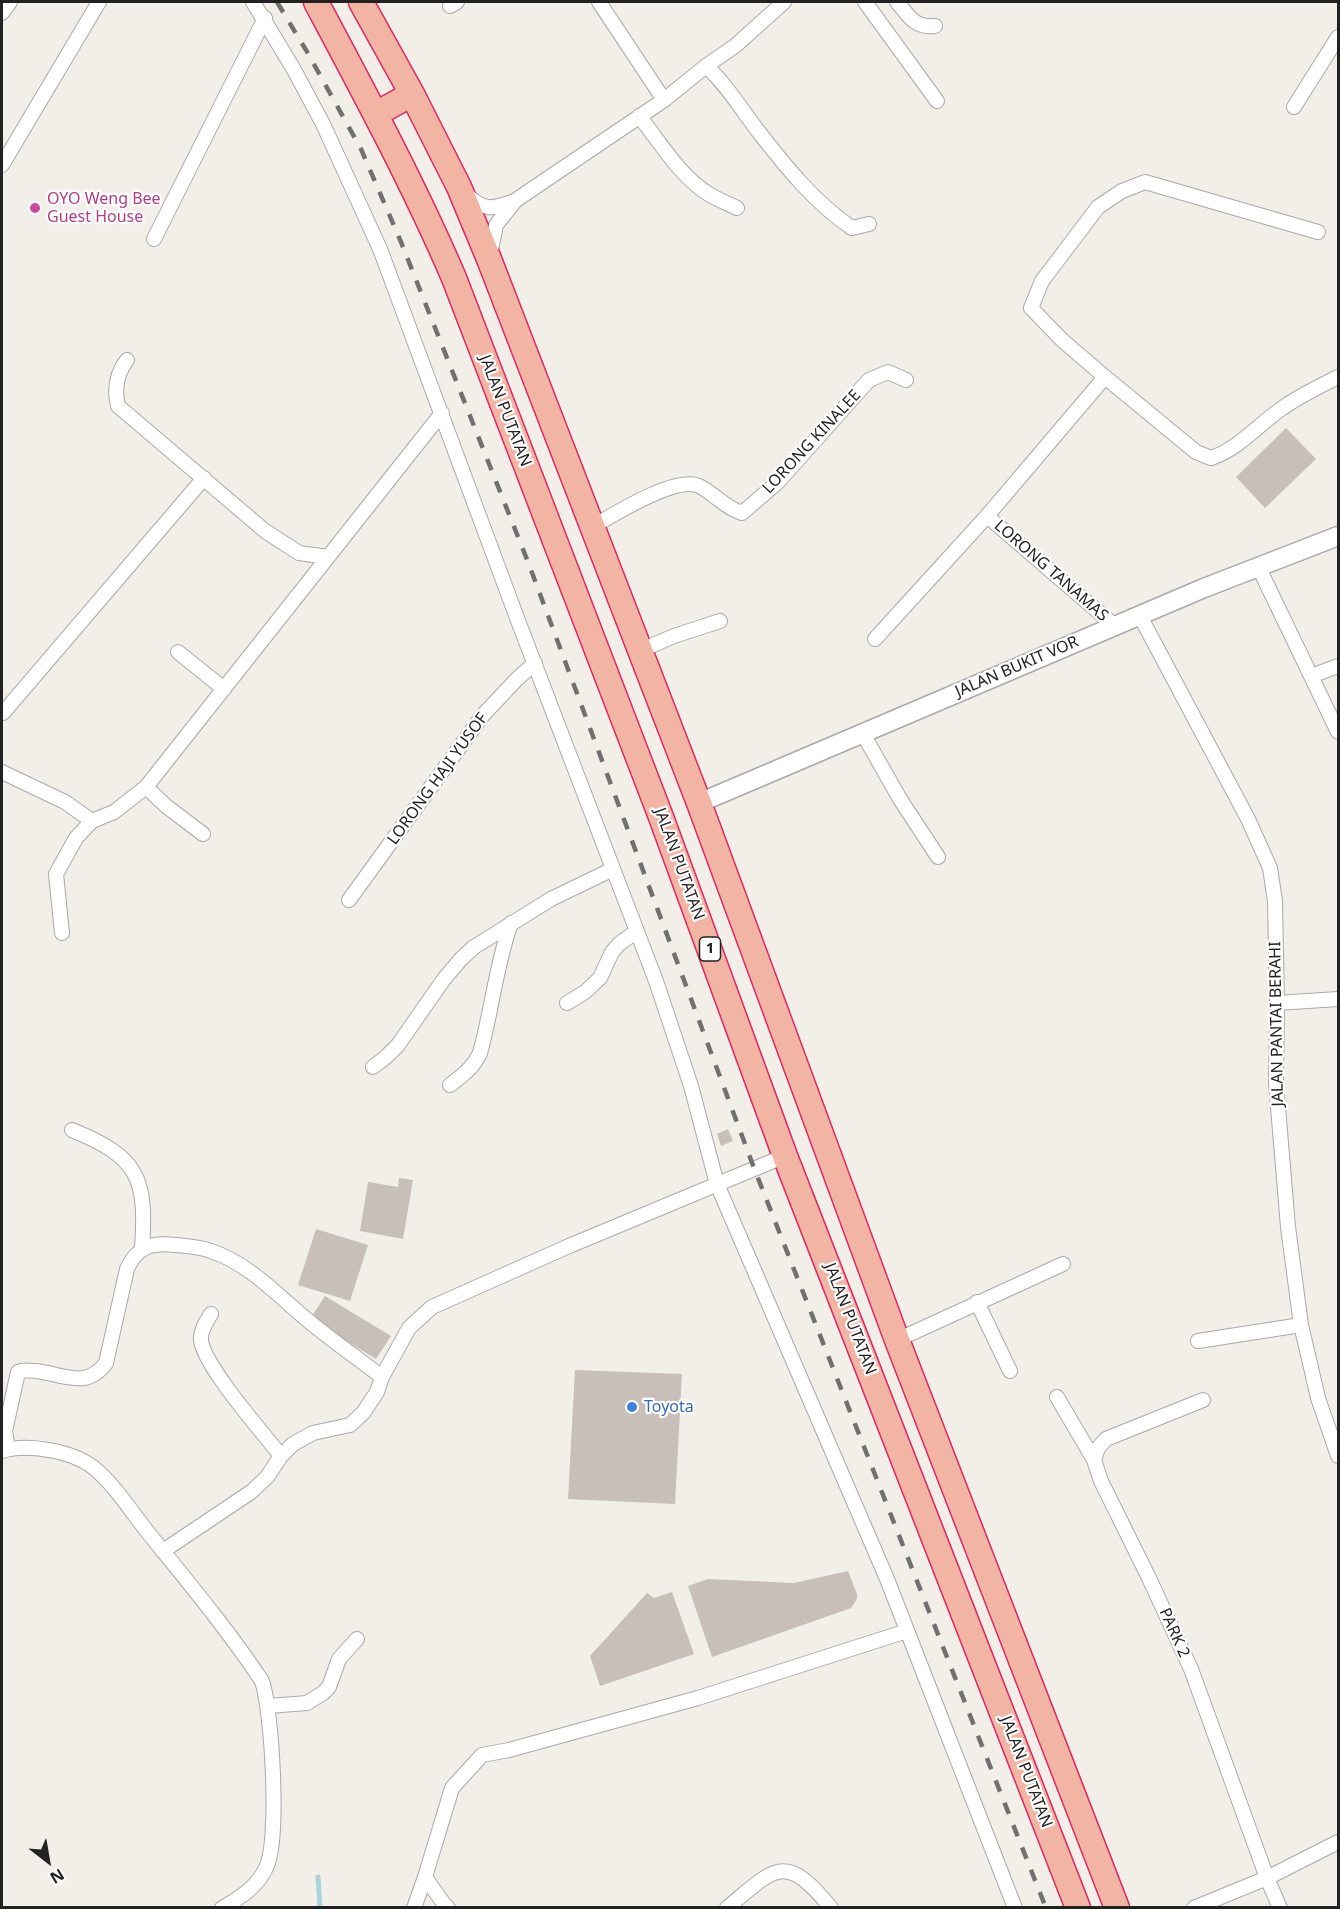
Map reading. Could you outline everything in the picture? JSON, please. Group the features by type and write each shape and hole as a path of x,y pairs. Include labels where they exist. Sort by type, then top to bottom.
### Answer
{"highway":[{"name":"JALAN PUTATAN","path":"316,2 422,205 454,278 656,802 785,1156 1078,1908"},
{"path":"361,2 412,94 459,187 489,259 695,795 897,1340 1118,1908"},
{"path":"376,114 412,94"},
{"path":"656,802 695,795"},
{"path":"816,1235 852,1220"}],"street":[{"path":"2,14 10,2"},
{"path":"2,165 99,2"},
{"path":"253,2 265,18 323,124 380,249 656,981 691,1086 717,1184 887,1579 1015,1908"},
{"path":"599,2 664,100"},
{"path":"459,187 482,207 493,208 516,200 664,100 735,46 784,2"},
{"path":"865,2 937,101"},
{"path":"897,2 915,23 923,27 935,26"},
{"path":"153,239 265,18"},
{"path":"1294,108 1338,37"},
{"path":"706,66 720,78 759,132 811,195 852,228 868,224"},
{"path":"639,116 675,162 697,185 708,194 737,208"},
{"path":"1318,232 1145,182 1122,191 1098,207 1042,281 1031,308 1062,340 1105,377 1196,452 1211,458 1232,447 1298,397 1338,377"},
{"path":"489,259 496,225 516,200"},
{"path":"127,360 120,369 115,392 118,406 265,531 298,554 328,557"},
{"name":"LORONG KINALEE","path":"592,527 648,496 686,483 698,486 731,509 742,513 777,483 868,380 888,372 906,380"},
{"path":"875,639 987,516 1105,377"},
{"path":"62,933 56,874 76,838 92,822 114,812 146,787 442,413"},
{"path":"3,712 204,478"},
{"name":"LORONG TANAMAS","path":"987,516 1115,626"},
{"name":"JALAN BUKIT VOR","path":"695,795 863,734 1258,566 1338,536"},
{"path":"1258,566 1338,732"},
{"name":"JALAN PANTAI BERAHI","path":"1140,616 1248,819 1270,868 1275,901 1276,1083 1280,1155 1288,1227 1302,1325 1318,1398 1338,1456"},
{"path":"639,651 720,621"},
{"path":"178,652 224,689"},
{"name":"LORONG HAJI YUSOF","path":"349,900 483,715 535,663"},
{"path":"1311,676 1338,666"},
{"path":"863,734 900,799 938,857"},
{"path":"2,772 65,802 92,822"},
{"path":"146,787 203,834"},
{"path":"373,1067 398,1045 444,979 474,947 551,899 613,869"},
{"path":"450,1085 468,1072 480,1053 493,989 512,923"},
{"path":"567,1003 585,992 600,978 612,952 637,931"},
{"path":"1277,1004 1338,999"},
{"path":"72,1130 117,1152 125,1159 135,1175 142,1207 142,1248"},
{"path":"163,1551 252,1492 293,1444 313,1433 350,1425 371,1403 382,1377 409,1328 432,1307 569,1246 785,1156"},
{"path":"222,1908 241,1897 261,1878 271,1857 274,1824 268,1706 262,1681 163,1551 93,1468 81,1460 45,1449 5,1450 5,1431 18,1372 22,1370 45,1372 80,1379 90,1378 99,1372 106,1364 127,1269 133,1256 142,1248 166,1244 199,1248 224,1257 254,1276 314,1326 382,1377"},
{"path":"897,1340 1063,1263"},
{"path":"977,1302 1010,1371"},
{"path":"211,1314 200,1337 202,1347 214,1369 235,1398 281,1456"},
{"path":"1198,1341 1302,1325"},
{"name":"PARK 2","path":"1057,1397 1094,1460 1101,1481 1191,1669 1280,1908"},
{"path":"1094,1460 1098,1448 1106,1439 1203,1400"},
{"path":"414,1908 452,1788 482,1755 509,1750 698,1698 907,1631"},
{"path":"268,1706 307,1702 323,1693 329,1687 339,1659 357,1639"},
{"path":"1194,1908 1268,1878 1338,1842"},
{"path":"727,1908 761,1879 778,1870 791,1870 814,1887 831,1908"},
{"path":"425,1877 448,1908"}],"building":[{"path":"1286,428 1316,459 1265,508 1236,477"},
{"path":"728,1129 733,1141 721,1146 717,1134"},
{"path":"399,1178 413,1180 403,1239 360,1231 368,1182 398,1187"},
{"path":"316,1229 368,1245 350,1301 298,1285"},
{"path":"325,1296 391,1336 376,1359 310,1319"},
{"path":"575,1370 682,1374 675,1504 568,1499"},
{"path":"848,1571 857,1594 857,1599 851,1608 712,1657 688,1586 708,1579 794,1583"},
{"path":"672,1592 694,1654 600,1686 590,1656 647,1593 654,1598"}],"waterway":[{"path":"318,1877 320,1908"}],"railway":[{"path":"277,2 361,149 401,242 528,562 754,1168 1046,1908"}],"place":[{"name":"OYO Weng Bee Guest House","path":"35,208"},
{"name":"Toyota","path":"632,1407"}]}
